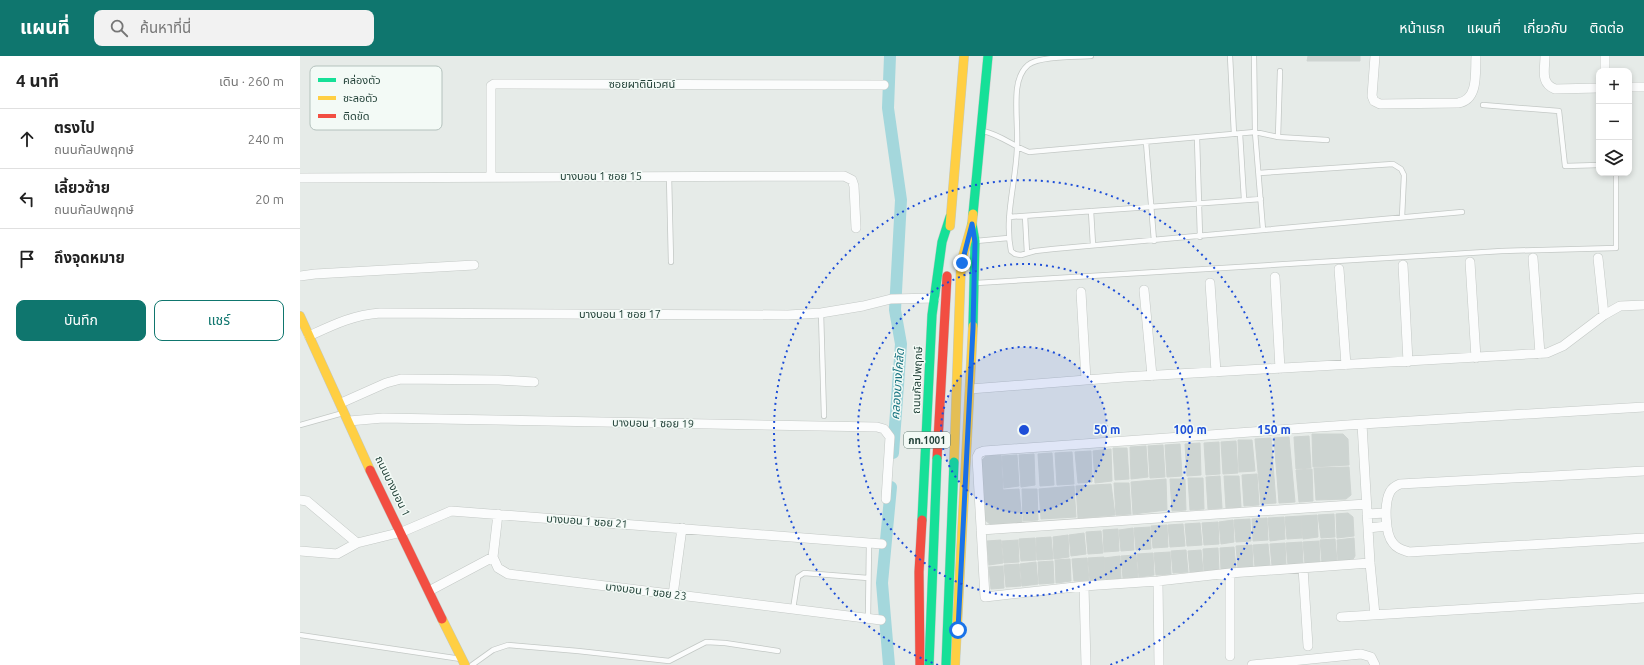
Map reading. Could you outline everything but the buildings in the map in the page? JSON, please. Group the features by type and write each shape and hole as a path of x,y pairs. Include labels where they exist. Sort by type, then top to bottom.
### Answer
{"main road":[{"name":"ถนนกัลปพฤกษ์","path":"929,665 937,459 950,217 964,56"},
{"name":"กท.1001","path":"946,665 958,322 962,263 972,224 988,56"},
{"name":"ถนนกัลปพฤกษ์","path":"920,665 919,572 932,315 942,242 950,217"},
{"name":"กท.1001","path":"956,665 975,283 975,242 972,224"},
{"name":"ถนนบางบอน 1","path":"300,318 464,662"},
{"path":"919,633 923,638 933,642 949,641 958,635"}],"street":[{"path":"1375,56 1372,96 1374,101 1380,104 1458,102 1466,100 1473,92 1476,56"},
{"path":"1545,56 1545,82 1549,86 1555,89 1596,88"},
{"path":"1605,56 1605,68"},
{"name":"ซอยผาตินิเวศน์","path":"491,176 491,86 494,84 884,85"},
{"path":"1632,88 1644,87"},
{"name":"บางบอน 1 ซอย 15","path":"300,178 491,176 844,176 852,180 854,186 856,228"},
{"path":"1533,258 1540,354"},
{"path":"1598,258 1604,315"},
{"path":"1470,262 1476,358"},
{"path":"300,276 474,265"},
{"path":"1403,265 1408,362"},
{"path":"1339,269 1346,365"},
{"path":"1275,277 1280,369"},
{"path":"1210,283 1216,372"},
{"path":"1144,290 1152,376"},
{"path":"1081,292 1086,380"},
{"name":"บางบอน 1 ซอย 17","path":"309,336 348,318 364,314 380,313 788,315 820,313 863,306 892,299 935,298"},
{"path":"970,389 1216,372 1540,354 1547,353 1563,346 1604,315 1620,306 1644,305"},
{"path":"341,403 386,383 401,379 499,380 534,382"},
{"path":"1370,563 1230,573 1158,581 1084,586 985,597 977,461 979,453 984,451 1362,424 1644,407"},
{"name":"บางบอน 1 ซอย 19","path":"347,417 877,427 884,429 890,437 886,499"},
{"path":"1362,424 1366,504 1375,616"},
{"path":"1644,472 1400,484 1394,486 1391,491 1386,513 1387,526 1391,542 1402,550 1409,552 1644,538"},
{"path":"300,500 307,501 357,543"},
{"path":"981,530 1366,504"},
{"name":"บางบอน 1 ซอย 21","path":"300,551 337,554 342,553 357,543 402,532 451,511 882,544"},
{"path":"1367,514 1386,513"},
{"path":"429,591 493,556 498,514"},
{"path":"1368,528 1387,526"},
{"path":"673,595 682,528"},
{"name":"บางบอน 1 ซอย 23","path":"493,556 498,568 508,574 882,620"},
{"path":"1303,568 1308,646"},
{"path":"1230,573 1230,656"},
{"path":"1158,581 1159,665"},
{"path":"1084,586 1086,665"},
{"path":"1341,617 1644,598"},
{"path":"1252,665 1287,663 1361,654 1371,657 1375,665"}],"lane":[{"path":"1091,56 1044,59 1028,64 1021,73 1017,91 1017,148 1008,238 1011,251 1015,254 1021,255 1041,250 1093,245 1200,237 1462,212"},
{"path":"1230,56 1234,134"},
{"path":"1254,56 1255,132 1263,230"},
{"path":"1278,138 1280,72"},
{"path":"1482,105 1558,111 1566,166 1596,165"},
{"path":"980,130 1001,136 1017,148 1029,152 1255,132 1278,138 1327,140"},
{"path":"1240,134 1244,199"},
{"path":"1197,138 1200,237"},
{"path":"1146,142 1154,241"},
{"path":"1259,173 1393,164 1401,169 1404,175 1402,217"},
{"path":"669,176 671,262"},
{"path":"975,283 1502,251 1616,248 1616,176"},
{"path":"1010,217 1260,199"},
{"path":"1091,211 1093,245"},
{"path":"1025,216 1027,253"},
{"path":"975,242 1008,238"},
{"path":"820,313 824,416"},
{"path":"300,425 347,417"},
{"path":"868,618 869,543"},
{"path":"793,609 798,576 804,573 868,578"},
{"path":"300,635 464,662"},
{"path":"472,665 493,650 508,645 571,650 669,661 706,642 725,643 778,651"}],"waterway":[{"name":"คลองบางโคลัด","path":"890,56 888,108 901,200 895,310 901,344 893,453"},
{"name":"คลองบางโคลัด","path":"889,665 882,583 891,487"}],"traffic: fast":[{"path":"973,214 988,56"},
{"path":"922,520 932,315 942,242 950,217"},
{"path":"972,224 975,241 973,326"},
{"path":"929,665 937,459"},
{"path":"946,665 954,462"}],"traffic: slow":[{"path":"950,226 964,56"},
{"path":"954,462 961,263 972,224 973,214"},
{"path":"300,316 370,470"},
{"path":"955,665 973,326"},
{"path":"442,619 465,665"}],"traffic: jam":[{"path":"937,459 947,276"},
{"path":"370,470 442,619"},
{"path":"920,665 919,572 922,520"}],"route":[{"path":"958,630 975,283 975,242 972,224 962,263"}]}
